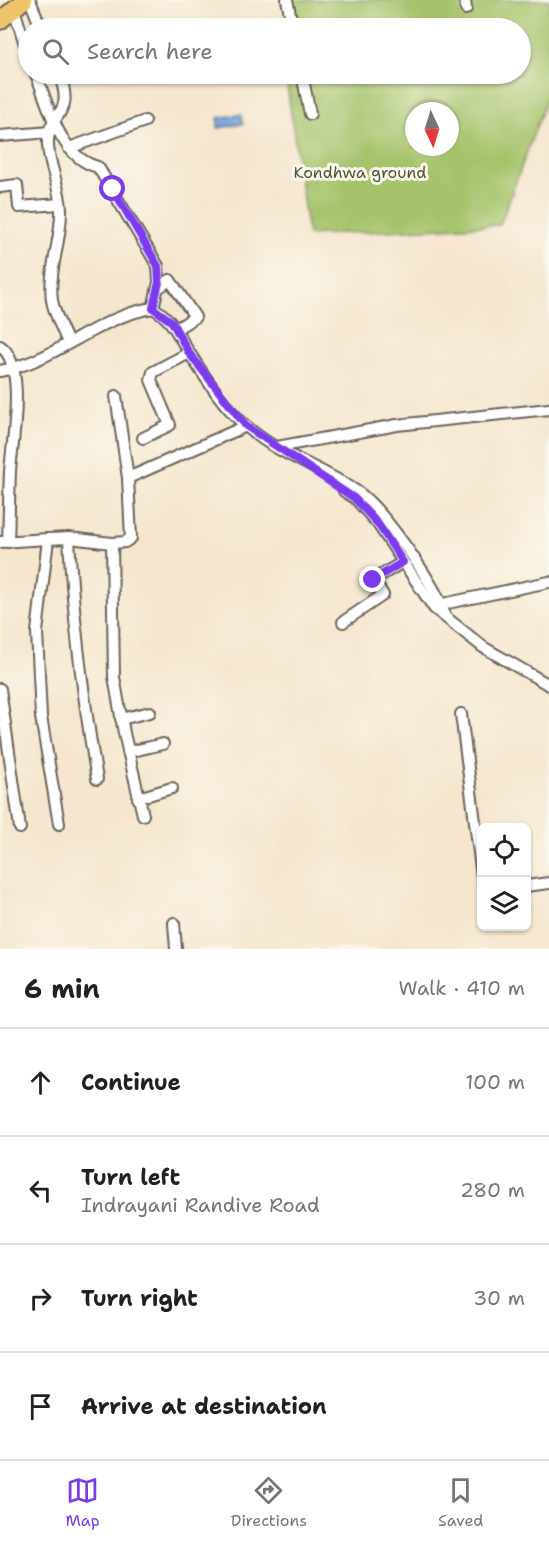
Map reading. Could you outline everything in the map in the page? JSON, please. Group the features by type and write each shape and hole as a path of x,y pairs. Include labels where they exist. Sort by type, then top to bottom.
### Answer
{"highway":[{"path":"0,21 19,5"}],"street":[{"path":"30,0 37,18"},
{"path":"287,0 291,18"},
{"path":"40,84 54,120 69,148 83,164 98,167 158,266 158,288 153,308"},
{"path":"62,84 67,97 66,104 54,120 48,144 60,204 51,288 52,302 68,343"},
{"path":"304,84 310,114"},
{"path":"69,148 145,122"},
{"path":"0,136 51,132"},
{"path":"0,186 17,185 19,207 60,204"},
{"path":"158,288 170,280 195,317 176,329"},
{"path":"6,370 46,356 68,343 142,310 153,308 162,313 176,329 189,353 246,426 317,471 353,489 372,504 445,616 483,647 549,685"},
{"path":"0,346 6,350 12,361 6,370"},
{"path":"143,438 170,425 151,380 153,372 189,353"},
{"path":"6,370 16,396 16,425 6,463 4,542 69,538 111,543 125,542 131,538 128,477 117,396"},
{"path":"277,447 397,425 549,409"},
{"path":"128,477 246,426"},
{"path":"317,471 324,480 354,498 378,524 403,562 438,605"},
{"path":"69,538 73,613 97,779"},
{"path":"48,539 37,632 41,717 59,824"},
{"path":"111,543 114,676 121,719 143,814"},
{"path":"343,622 383,595 373,580 403,562"},
{"path":"438,605 549,582"},
{"path":"0,689 6,775 20,828"},
{"path":"121,719 150,712"},
{"path":"461,714 477,837"},
{"path":"128,752 163,744"},
{"path":"138,798 172,788"},
{"path":"531,885 549,883"},
{"path":"174,923 176,949"}],"green space":[{"name":"Kondhwa ground","path":"293,0 549,0 549,92 500,225 308,235 287,84 531,84 531,18 292,18"}],"water":[{"path":"241,114 243,124 218,128 218,118"}],"route":[{"path":"113,189 158,266 159,282 153,308 172,322 189,353 230,408 246,426 317,471 324,480 349,494 378,524 403,562 373,580"}]}
